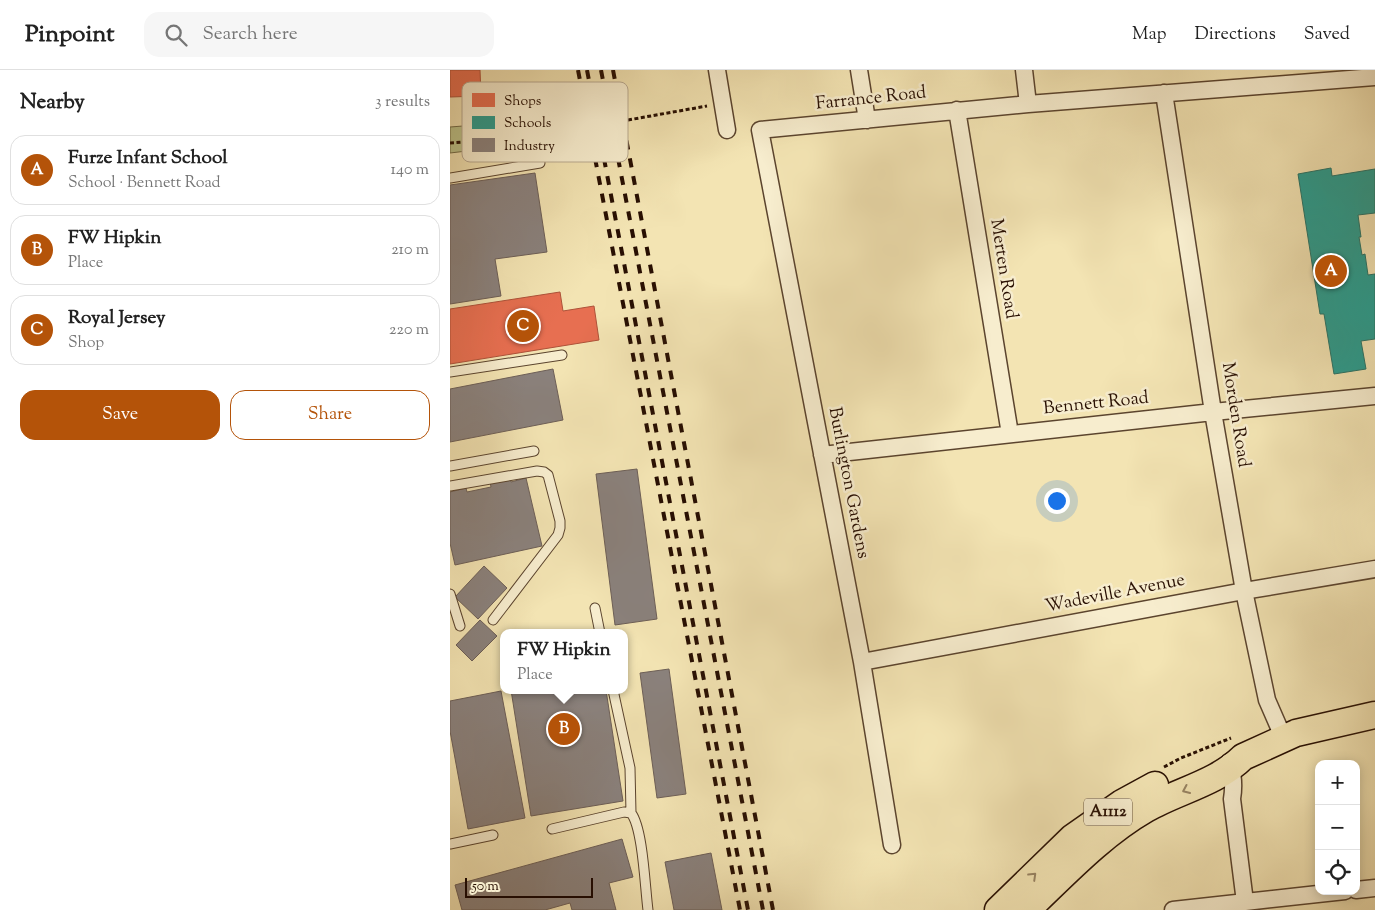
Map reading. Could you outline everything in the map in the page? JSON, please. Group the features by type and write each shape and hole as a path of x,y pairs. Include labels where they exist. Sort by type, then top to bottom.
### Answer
{"main road":[{"name":"A1112","path":"1027,910 1110,833 1146,809 1229,764 1296,733 1375,715"},
{"name":"A1112","path":"998,910 1072,838 1122,802 1189,769 1229,764"}],"street":[{"path":"717,70 727,130"},
{"path":"858,70 867,120"},
{"path":"1024,70 1028,104"},
{"name":"Farrance Road","path":"760,130 957,110 1375,78"},
{"name":"Morden Road","path":"1164,93 1213,412 1244,591 1266,700 1284,739"},
{"name":"Merten Road","path":"957,110 1010,434"},
{"name":"Burlington Gardens","path":"760,130 862,662 892,845"},
{"name":"Bennett Road","path":"822,454 1375,396"},
{"name":"Wadeville Avenue","path":"862,662 1244,591 1375,569"},
{"path":"1229,764 1233,785 1232,798 1245,902"},
{"path":"1360,890 1375,888"},
{"path":"1173,910 1315,894"}],"lane":[{"path":"450,178 540,163"},
{"path":"450,372 562,355"},
{"path":"450,466 534,451"},
{"path":"450,486 537,470 548,474 560,521 558,535 493,620"},
{"path":"450,596 460,626"},
{"path":"595,608 599,629"},
{"path":"614,694 630,768 630,813"},
{"path":"552,829 624,812 630,813 634,817 641,843 648,910"},
{"path":"450,844 493,835"}],"path":[{"path":"628,120 723,103"}],"green space":[{"path":"462,126 462,152 450,153 450,127"}],"building: Shops":[{"path":"450,70 480,70 480,82 462,82 462,97 450,97"},
{"path":"560,292 563,311 594,306 599,340 450,364 450,309"}],"building: Schools":[{"path":"1331,168 1332,176 1375,169 1375,213 1358,215 1362,255 1365,254 1368,275 1375,274 1375,339 1361,341 1366,369 1334,374 1324,314 1320,314 1298,174"}],"building: Industry":[{"path":"535,173 547,252 495,259 501,296 450,304 450,185"},
{"path":"553,369 563,420 450,442 450,389"},
{"path":"637,469 657,619 615,625 596,474"},
{"path":"510,478 511,482 526,478 542,546 455,565 450,543 450,492 466,488 467,492 491,487 490,482"},
{"path":"484,566 507,588 478,619 455,597"},
{"path":"480,620 497,636 472,661 456,645"},
{"path":"669,669 686,794 657,798 640,673"},
{"path":"500,691 525,818 468,829 450,731 450,701"},
{"path":"512,694 607,694 623,801 531,816"},
{"path":"622,839 633,877 609,883 616,910 572,910 570,903 545,910 462,910 455,885"},
{"path":"711,853 722,910 674,910 665,862"}],"railway":[{"path":"578,70 580,82"},
{"path":"587,70 589,82"},
{"path":"601,70 603,82"},
{"path":"613,70 615,82"},
{"path":"628,149 773,910"},
{"path":"596,162 740,910"},
{"path":"605,162 748,910"},
{"path":"619,162 763,910"}],"place":[{"name":"Furze Infant School","path":"1331,271"},
{"name":"Royal Jersey","path":"523,326"},
{"name":"FW Hipkin","path":"564,729"}]}
